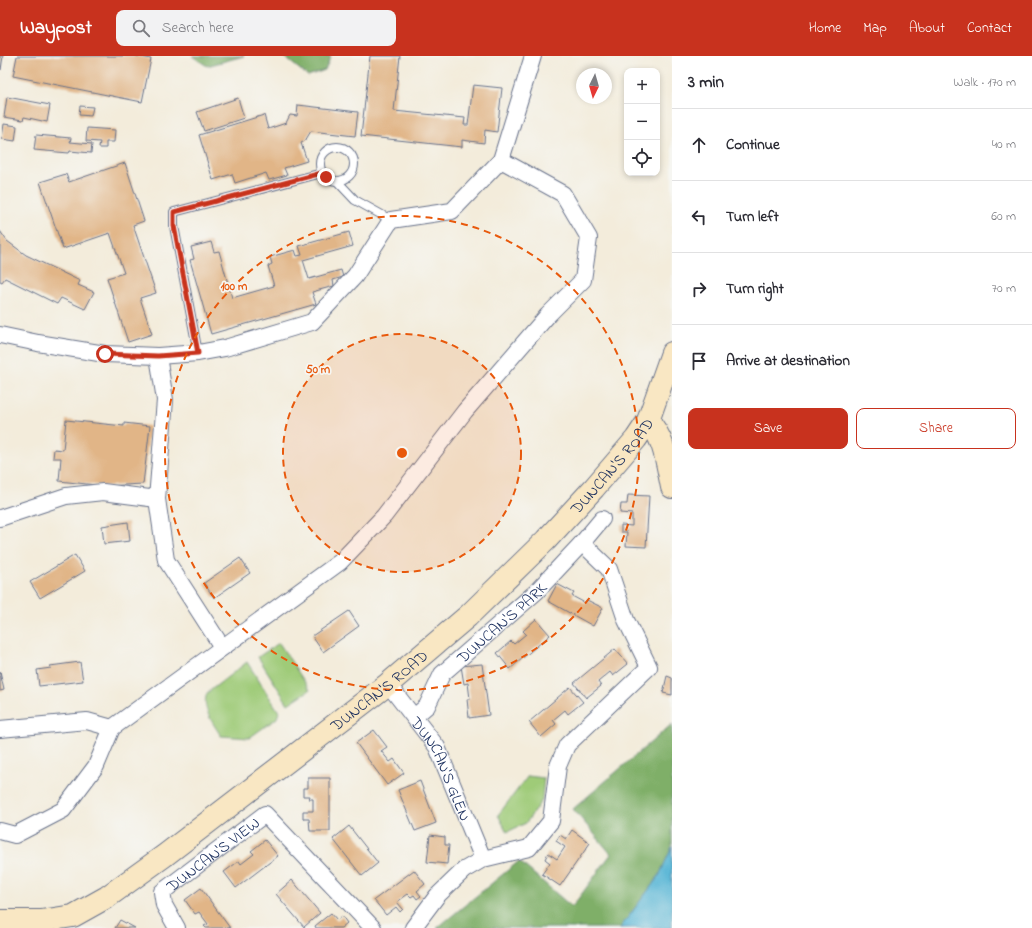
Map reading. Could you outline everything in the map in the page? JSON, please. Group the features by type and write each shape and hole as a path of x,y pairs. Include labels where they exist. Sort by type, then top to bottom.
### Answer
{"street":[{"path":"0,334 38,343 105,354 158,356 198,353 225,348 312,322 355,276 391,220 452,211 501,160 533,56"},
{"path":"0,831 15,835 63,810 96,766 112,728 340,562 384,516 465,411 548,315 583,280 589,238 563,194 501,160"},
{"name":"DUNCAN'S ROAD","path":"0,921 41,921 73,916 107,897 164,856 388,684 468,616 546,540 594,488 636,439 648,421 672,353"},
{"path":"158,356 165,400 157,499 166,560 222,647"},
{"path":"648,421 655,427 660,438 672,487"},
{"path":"0,518 66,496 103,492 157,499"},
{"name":"DUNCAN'S PARK","path":"414,717 427,706 442,674 536,592 582,543 602,519"},
{"path":"413,928 436,896 464,870 483,859 529,848 551,821 558,766 567,745 649,667 626,620 609,569 582,543"},
{"name":"DUNCAN'S GLEN","path":"388,684 437,747 483,859"},
{"path":"0,729 87,721 112,728"},
{"name":"DUNCAN'S VIEW","path":"177,928 164,905 162,892 264,814 373,928"}],"lane":[{"path":"336,181 347,178 353,169 353,158 346,150 335,148 325,152 320,162 322,173 331,180 336,181 355,200 391,220"},
{"path":"198,353 174,226 174,212 322,173"}],"green space":[{"path":"192,56 244,56 207,66"},
{"path":"283,56 331,56 325,70 308,76"},
{"path":"279,643 310,690 288,704 258,657"},
{"path":"247,662 279,712 277,718 249,738 221,736 211,721 207,710 207,693"},
{"path":"672,724 672,847 659,876 620,928 437,928 519,861 572,907 611,854 573,809"},
{"path":"528,776 544,778 542,800 526,823 507,832 498,815"}],"water":[{"path":"672,847 672,928 620,928 659,876"}],"building":[{"path":"0,56 3,56 1,70 0,69"},
{"path":"17,56 136,56 151,59 142,102 13,76"},
{"path":"370,56 400,56 394,111 465,118 464,125 468,125 473,85 502,88 497,132 485,130 484,143 462,140 462,147 361,136"},
{"path":"7,97 50,105 47,122 24,117 23,120 4,117"},
{"path":"238,98 244,118 204,131 197,112"},
{"path":"298,105 358,112 355,136 311,131 305,141 301,143 307,161 284,168 287,175 269,180 266,173 235,183 232,174 213,180 199,135 264,115 268,129 286,123 290,115 297,116"},
{"path":"80,106 93,107 91,116 79,115"},
{"path":"4,124 17,126 15,141 2,139"},
{"path":"87,128 115,130 114,142 106,142 106,148 99,148 100,142 86,141"},
{"path":"36,135 71,138 70,142 92,144 91,153 34,150"},
{"path":"125,163 144,221 133,225 156,293 140,298 152,334 128,342 107,278 124,273 110,233 63,249 40,182 66,174 69,182"},
{"path":"0,231 7,241 26,255 80,281 78,285 94,292 85,309 61,298 57,304 5,278 2,282 0,281"},
{"path":"349,232 353,246 303,260 309,279 341,270 343,277 333,280 334,286 312,292 316,304 211,334 190,260 194,259 191,247 211,242 214,252 219,251 232,298 274,286 268,266 272,264 270,257 295,250 297,256 302,255 299,246"},
{"path":"66,420 124,426 124,423 150,426 143,484 105,486 59,481 61,458 53,458 54,449 63,450"},
{"path":"628,495 649,496 646,547 626,546 627,532 621,532 621,525 632,526 632,514 620,513 621,504 627,504"},
{"path":"128,522 130,541 104,544 102,526"},
{"path":"75,555 85,571 40,598 30,582"},
{"path":"240,558 250,573 214,598 204,583"},
{"path":"557,584 574,593 572,596 585,603 587,600 603,608 593,626 548,601"},
{"path":"349,611 359,626 323,652 312,636"},
{"path":"536,619 550,635 510,669 497,653 511,641 514,644 526,634 523,631"},
{"path":"615,649 628,664 613,676 610,672 598,682 601,686 586,698 574,683"},
{"path":"80,662 83,681 39,686 37,670 51,668 50,666"},
{"path":"482,664 489,715 469,718 467,699 470,699 468,683 464,684 461,666"},
{"path":"0,672 4,690 0,691"},
{"path":"667,676 672,678 672,695 663,693"},
{"path":"570,687 583,702 568,714 565,710 553,720 556,724 541,737 529,722"},
{"path":"374,730 387,747 381,751 390,762 394,759 404,773 387,785 356,743"},
{"path":"308,778 330,778 330,831 310,831 309,819 303,819 303,811 313,811 313,799 309,799 310,796 303,796 303,788 308,788"},
{"path":"420,781 436,823 415,831 398,790"},
{"path":"349,826 378,863 362,876 333,839"},
{"path":"572,830 590,843 560,886 542,874 550,863 545,859 548,853 557,859 565,847 556,841 560,835 566,839"},
{"path":"430,835 445,837 445,845 449,845 447,864 427,862"},
{"path":"265,840 278,856 236,888 224,872 239,861 241,864 254,854 251,851"},
{"path":"414,870 425,884 417,891 421,896 417,899 414,895 411,897 408,894 397,902 403,909 400,912 396,907 386,915 374,900"},
{"path":"292,880 320,913 304,927 276,894"},
{"path":"201,888 230,928 206,928 204,926 208,924 199,912 195,914 185,900"},
{"path":"331,913 337,920 342,916 347,923 341,928 316,928 315,926"},
{"path":"120,920 135,928 115,928"}],"route":[{"path":"105,354 158,356 198,353 174,226 174,212 322,173 326,177"}]}
